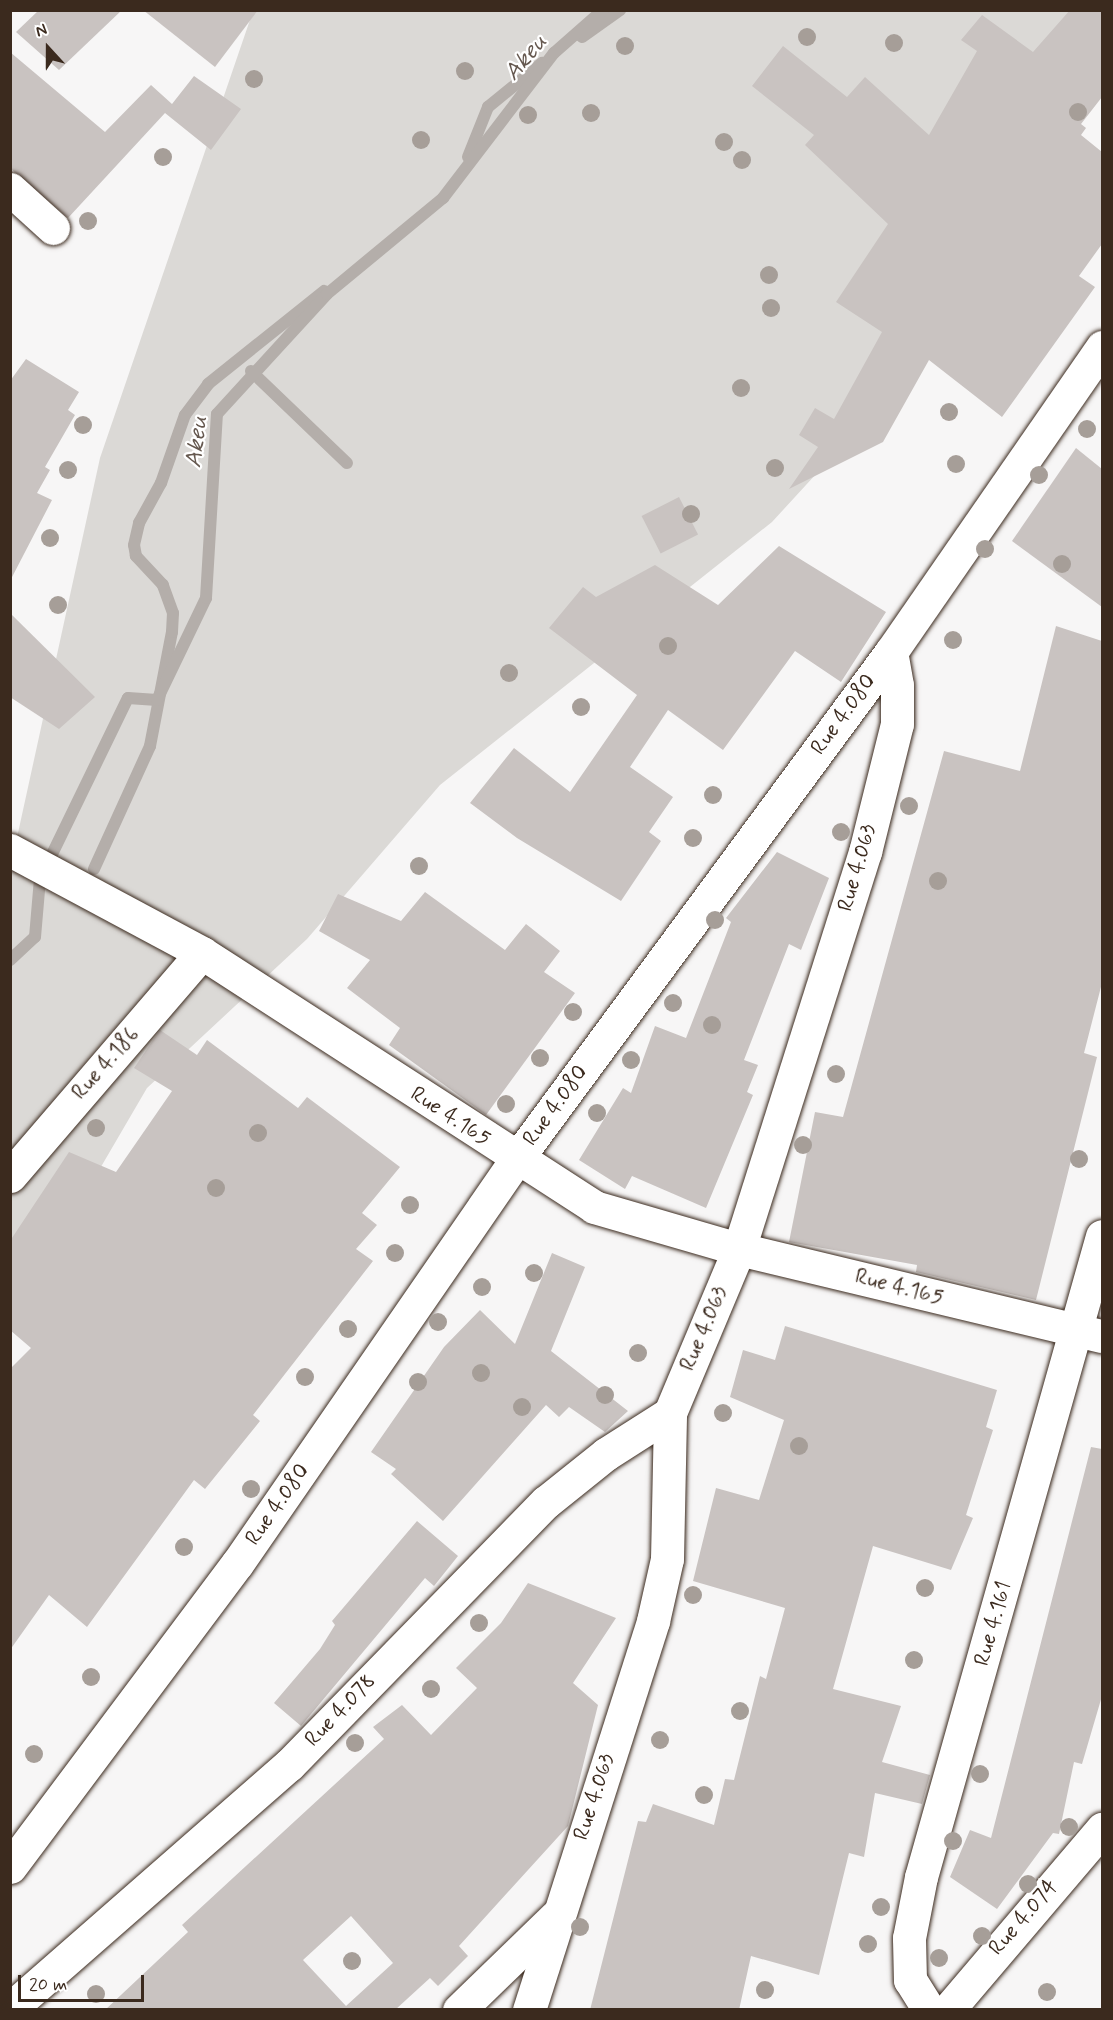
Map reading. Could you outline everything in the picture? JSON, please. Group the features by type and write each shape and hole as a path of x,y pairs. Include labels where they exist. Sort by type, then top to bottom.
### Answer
{"street":[{"path":"10,189 53,228"},
{"name":"Rue 4.080","path":"10,1867 237,1564 516,1160 891,652 1102,347"},
{"name":"Rue 4.063","path":"529,2010 556,1916 653,1621 668,1559 670,1413 740,1249 867,842 897,724 891,652"},
{"name":"Rue 4.165","path":"10,850 202,952 516,1160 594,1207 740,1249 1091,1334"},
{"name":"Rue 4.186","path":"10,1176 202,952"},
{"name":"Rue 4.161","path":"929,2010 910,1980 909,1938 921,1877 1091,1334 1102,1236"},
{"name":"Rue 4.078","path":"10,2009 289,1765 546,1502 606,1454 670,1413"},
{"name":"Rue 4.074","path":"948,2010 1102,1829"},
{"path":"459,2010 556,1916"}],"shaded area":[{"path":"253,11 1102,11 1102,37 1088,50 964,313 772,522 440,785 307,939 147,1088 11,1321 11,865 100,458"}],"building":[{"path":"39,10 122,10 59,70 16,32"},
{"path":"143,10 258,10 215,67"},
{"path":"1070,10 1102,10 1102,97 1081,124 1086,128 1081,135 1102,152 1102,244 1079,276 1095,287 1002,417 929,360 883,442 789,489 818,447 799,435 815,408 834,419 882,332 836,302 888,224 805,145 814,135 752,86 783,46 847,97 865,77 929,135 977,51 961,40 982,15 1033,52"},
{"path":"10,52 105,132 151,85 172,104 194,76 241,109 211,150 165,113 68,218 10,168"},
{"path":"26,359 79,392 68,410 75,415 45,467 50,470 37,493 52,500 10,581 10,381"},
{"path":"1076,448 1102,469 1102,607 1012,541"},
{"path":"679,497 698,534 661,553 642,516"},
{"path":"779,546 886,612 841,682 795,651 723,750 668,710 630,767 673,797 649,832 661,841 621,901 517,838 470,803 514,748 570,792 637,695 549,628 583,587 596,597 655,565 718,605"},
{"path":"10,613 95,697 59,729 10,697"},
{"path":"1056,626 1102,641 1102,983 1084,1053 1097,1057 1036,1300 916,1272 917,1265 789,1242 815,1112 843,1117 944,751 1020,771"},
{"path":"777,852 829,878 801,950 789,944 744,1060 758,1065 747,1092 753,1095 706,1208 632,1176 625,1189 579,1160 623,1088 631,1093 655,1026 686,1038 731,922 726,918"},
{"path":"425,892 505,950 526,924 560,951 544,972 575,993 486,1115 389,1045 400,1028 347,988 370,960 319,931 338,894 401,921"},
{"path":"160,1030 197,1055 207,1040 298,1108 307,1097 400,1167 362,1213 377,1225 356,1249 373,1261 253,1415 260,1421 205,1489 194,1480 87,1627 49,1595 10,1650 10,1369 31,1348 10,1330 10,1241 69,1152 116,1172 172,1091 134,1068"},
{"path":"552,1253 585,1267 551,1351 628,1411 605,1432 569,1407 559,1417 546,1405 443,1521 391,1474 396,1469 371,1452 444,1347 480,1310 515,1344"},
{"path":"785,1326 997,1390 986,1427 993,1430 966,1515 973,1518 951,1570 873,1546 833,1689 901,1706 882,1762 930,1775 922,1804 875,1793 864,1857 849,1853 819,1975 751,1956 739,2010 590,2010 638,1821 646,1822 653,1804 714,1825 725,1779 734,1780 760,1676 766,1679 785,1608 693,1581 716,1488 759,1500 784,1420 730,1397 743,1350 775,1360"},
{"path":"1091,1447 1102,1449 1102,1696 1082,1764 1074,1762 1059,1834 1053,1833 997,1909 950,1877 970,1830 991,1838"},
{"path":"417,1521 458,1556 434,1586 425,1578 301,1726 274,1703 320,1649 335,1625 332,1621"},
{"path":"528,1583 616,1618 573,1683 598,1705 568,1826 459,1946 468,1956 438,1986 430,1978 395,2010 105,2010 188,1932 182,1925 384,1739 373,1727 402,1705 431,1735 477,1688 456,1668 501,1623","holes":["351,1916 393,1963 346,2006 303,1960"]}],"waterway":[{"name":"Akeu","path":"10,960 35,937 40,879 128,698 157,700 206,598 217,414 327,294 443,198 554,53 603,10"},
{"path":"582,37 620,10"},
{"path":"468,157 488,107 542,63"},
{"path":"94,869 150,746 172,632 173,613 163,585 136,556 134,545 139,523 161,483 185,415 208,384 324,291"},
{"path":"251,371 347,463"}]}
